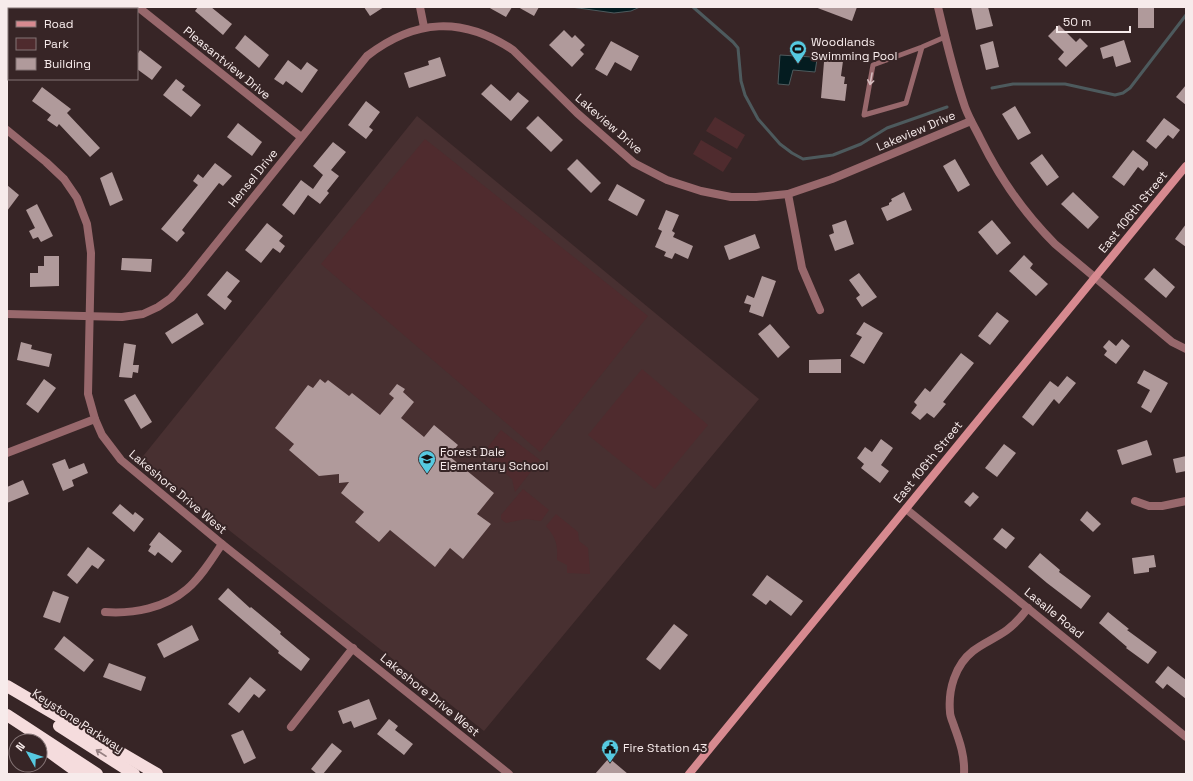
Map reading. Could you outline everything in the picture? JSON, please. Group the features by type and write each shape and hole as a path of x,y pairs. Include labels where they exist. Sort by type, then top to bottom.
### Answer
{"highway":[{"path":"7,686 156,774"},
{"name":"Keystone Parkway","path":"7,692 134,774"},
{"path":"7,715 97,774"},
{"path":"7,721 23,733"},
{"path":"48,751 80,774"}],"street":[{"name":"Pleasantview Drive","path":"138,7 301,137"},
{"path":"420,7 424,27"},
{"path":"938,7 952,64 971,120 989,157 1022,208 1043,233 1095,278 1172,342 1186,349"},
{"name":"Hensel Drive","path":"7,314 122,317 142,314 158,307 171,298 367,56 402,34 424,27"},
{"name":"Lakeview Drive","path":"424,27 460,27 478,32 502,43 513,50 577,113 634,163 667,180 701,191 731,197 756,197 788,194 832,179 971,120"},
{"name":"Lakeshore Drive West","path":"7,130 64,179 77,198 87,224 91,253 88,394 95,419 102,435 121,460 222,544 509,774"},
{"name":"East 106th Street","path":"689,774 1186,166"},
{"path":"788,194 802,268 820,310"},
{"path":"7,453 95,419"},
{"path":"1136,501 1149,506 1162,506 1186,501"},
{"name":"Lasalle Road","path":"906,509 1186,737"},
{"path":"106,612 122,613 141,610 172,600 188,588 205,568 222,544"},
{"path":"964,774 962,751 950,713 952,685 957,671 965,659 973,651 1008,630 1028,608"},
{"path":"291,727 353,648"}],"lane":[{"path":"922,47 906,103 864,115 873,64 922,47 945,37"}],"shaded area":[{"path":"417,116 759,399 484,731 140,460"}],"green space":[{"path":"715,117 745,135 737,149 706,131"},
{"path":"425,139 648,316 540,452 321,264"},
{"path":"701,140 732,158 723,172 693,154"},
{"path":"642,369 708,425 655,489 588,435"},
{"path":"501,430 540,460 515,492 512,479 491,461 490,456 485,451"},
{"path":"523,489 549,510 541,521 526,519 506,523 501,519 501,515"},
{"path":"556,514 578,532 579,541 588,548 590,574 567,573 567,565 557,560 556,542 546,526"}],"water":[{"path":"571,7 640,7 631,11 614,13"},
{"name":"Woodlands Swimming Pool","path":"812,53 818,53 815,72 793,70 789,85 778,84 780,55 812,57"}],"building":[{"path":"198,7 211,7 232,24 223,35 195,11"},
{"path":"364,7 384,7 370,16"},
{"path":"488,7 512,7 506,17"},
{"path":"518,7 539,7 534,16"},
{"path":"815,7 857,7 852,21"},
{"path":"971,7 988,7 993,26 976,30"},
{"path":"1138,7 1154,7 1154,28 1138,28"},
{"path":"1059,25 1076,42 1080,38 1088,46 1066,67 1058,59 1064,52 1048,36"},
{"path":"564,30 572,38 575,35 585,45 580,50 584,54 572,67 549,45"},
{"path":"245,35 269,55 259,68 235,48"},
{"path":"1124,40 1131,62 1116,67 1113,56 1103,59 1100,48"},
{"path":"611,41 639,56 631,71 615,62 607,76 595,69"},
{"path":"993,41 999,67 986,70 980,45"},
{"path":"140,50 162,67 152,80 138,70 138,53"},
{"path":"440,57 446,76 409,88 404,73 429,65 428,61"},
{"path":"832,59 843,61 841,76 845,77 844,84 847,84 845,101 821,98 824,62 831,61"},
{"path":"288,60 301,70 307,62 318,70 302,93 286,81 283,85 274,79"},
{"path":"176,79 185,86 182,90 201,105 191,117 163,95"},
{"path":"491,84 510,101 518,92 529,101 511,121 481,94"},
{"path":"1186,85 1186,105 1176,97"},
{"path":"42,87 71,109 67,113 100,148 90,157 59,124 57,127 47,120 51,115 32,101"},
{"path":"366,101 380,112 369,127 373,130 366,139 348,125"},
{"path":"1015,106 1031,133 1018,140 1002,114"},
{"path":"538,116 563,140 551,152 526,128"},
{"path":"1164,118 1180,130 1173,139 1168,135 1156,149 1146,141"},
{"path":"238,123 262,142 252,156 227,137"},
{"path":"333,142 346,152 331,170 339,176 327,191 329,193 320,204 308,195 294,215 282,205 301,180 313,189 323,175 313,166"},
{"path":"1133,150 1148,162 1148,165 1143,171 1138,167 1124,186 1112,177"},
{"path":"1042,154 1059,177 1047,186 1030,163"},
{"path":"577,159 601,183 591,193 567,169"},
{"path":"955,159 970,185 958,192 943,166"},
{"path":"215,163 232,176 223,186 219,183 182,230 185,233 177,242 161,229 198,185 193,181 198,174 203,178"},
{"path":"112,172 123,200 110,206 100,178"},
{"path":"617,184 645,200 637,216 608,200"},
{"path":"7,185 19,195 7,211"},
{"path":"904,192 912,210 887,221 881,208 889,205 892,201 891,199"},
{"path":"1073,192 1099,217 1088,229 1061,204"},
{"path":"37,204 53,236 41,242 38,237 33,239 29,231 35,228 26,210"},
{"path":"666,210 679,215 672,231 675,233 673,237 693,246 688,259 675,253 672,259 664,256 666,252 655,247 662,231 658,229"},
{"path":"846,220 854,244 835,251 829,235 834,233 832,225"},
{"path":"992,220 1011,243 997,255 978,232"},
{"path":"267,223 283,236 279,241 285,246 280,253 273,248 261,263 245,250"},
{"path":"1186,224 1186,247 1175,239"},
{"path":"755,234 760,248 729,260 724,246"},
{"path":"1024,255 1033,264 1030,268 1048,284 1036,296 1009,271"},
{"path":"44,256 59,256 59,286 30,287 30,273 38,273 38,266 44,266"},
{"path":"122,258 152,259 151,272 121,270"},
{"path":"1154,268 1175,287 1166,298 1144,279"},
{"path":"227,271 240,281 227,297 232,301 225,310 207,295"},
{"path":"859,273 877,297 862,307 856,298 860,295 849,280"},
{"path":"762,276 776,281 763,317 749,312 751,305 744,303 747,295 754,298"},
{"path":"997,312 1009,321 990,345 978,336"},
{"path":"197,313 204,324 172,344 165,333"},
{"path":"864,322 883,333 864,364 850,356 862,337 856,334"},
{"path":"770,324 790,347 778,358 758,334"},
{"path":"1122,339 1130,346 1116,364 1104,355 1107,351 1103,347 1109,340 1116,346"},
{"path":"21,342 32,345 31,349 52,354 49,367 17,360"},
{"path":"124,343 136,345 133,365 139,365 138,373 133,372 132,378 119,377"},
{"path":"961,353 974,363 943,402 946,404 934,418 927,413 920,420 911,413 917,405 914,402 925,388 930,392"},
{"path":"841,359 841,373 809,373 809,360"},
{"path":"1144,370 1168,383 1151,413 1141,407 1150,390 1137,383"},
{"path":"1067,376 1076,383 1059,404 1054,399 1033,426 1022,417 1050,381 1058,387"},
{"path":"44,379 56,388 38,413 26,404"},
{"path":"320,379 325,383 328,380 349,396 352,393 380,415 394,398 389,394 397,384 405,389 403,392 414,402 401,418 424,437 434,425 458,445 449,456 494,493 477,514 491,524 463,559 450,548 435,567 390,530 379,542 355,522 364,512 341,493 349,482 339,483 339,474 319,476 289,450 294,444 275,428 308,385 313,388"},
{"path":"135,394 152,422 141,429 124,400"},
{"path":"881,439 893,448 881,465 889,471 880,483 861,468 864,464 857,458 865,447 872,452"},
{"path":"1147,440 1152,455 1122,465 1117,450"},
{"path":"1004,444 1016,453 997,477 985,468"},
{"path":"1186,456 1186,471 1176,473 1173,459"},
{"path":"65,459 69,469 84,463 88,473 72,480 74,486 63,491 52,464"},
{"path":"23,480 29,494 7,503 7,487"},
{"path":"973,492 979,497 970,507 964,502"},
{"path":"120,504 133,515 135,512 144,519 134,532 112,513"},
{"path":"1087,511 1101,524 1093,532 1080,520"},
{"path":"1002,528 1015,538 1006,549 993,539"},
{"path":"159,532 182,551 172,563 158,552 155,556 148,551 151,546 149,545"},
{"path":"88,547 105,560 98,569 92,565 77,584 67,575"},
{"path":"1040,553 1060,570 1059,572 1091,596 1081,609 1028,567"},
{"path":"1154,555 1156,567 1149,568 1149,572 1134,574 1132,558"},
{"path":"767,575 803,601 791,616 770,600 766,605 752,595"},
{"path":"228,588 250,608 251,607 281,632 280,634 310,659 301,671 278,653 279,651 218,599"},
{"path":"53,591 69,597 60,623 43,617"},
{"path":"1108,612 1129,629 1127,630 1157,652 1148,664 1126,648 1127,647 1099,623"},
{"path":"674,624 688,635 660,670 646,659"},
{"path":"192,625 199,640 164,658 157,644"},
{"path":"64,636 94,660 84,672 54,649"},
{"path":"109,663 146,677 141,691 103,677"},
{"path":"1168,666 1186,680 1186,699 1167,684 1163,689 1155,682"},
{"path":"250,677 266,690 259,698 254,694 239,713 228,704"},
{"path":"369,699 377,719 354,728 351,721 343,724 338,711"},
{"path":"389,719 398,726 395,730 413,744 404,755 377,734"},
{"path":"243,730 256,758 244,764 231,735"},
{"path":"332,743 342,751 323,774 317,774 311,769"},
{"name":"Fire Station 43","path":"609,758 628,774 595,774"}],"waterway":[{"path":"693,7 738,48 741,81 745,95 758,119 780,144 803,159 833,155 861,144 887,128 947,107"},
{"path":"992,88 1013,84 1065,84 1115,95 1123,93 1130,88 1186,15"}],"place":[{"name":"Woodlands Swimming Pool","path":"798,64"},
{"name":"Forest Dale Elementary School","path":"427,474"},
{"name":"Fire Station 43","path":"610,763"}]}
